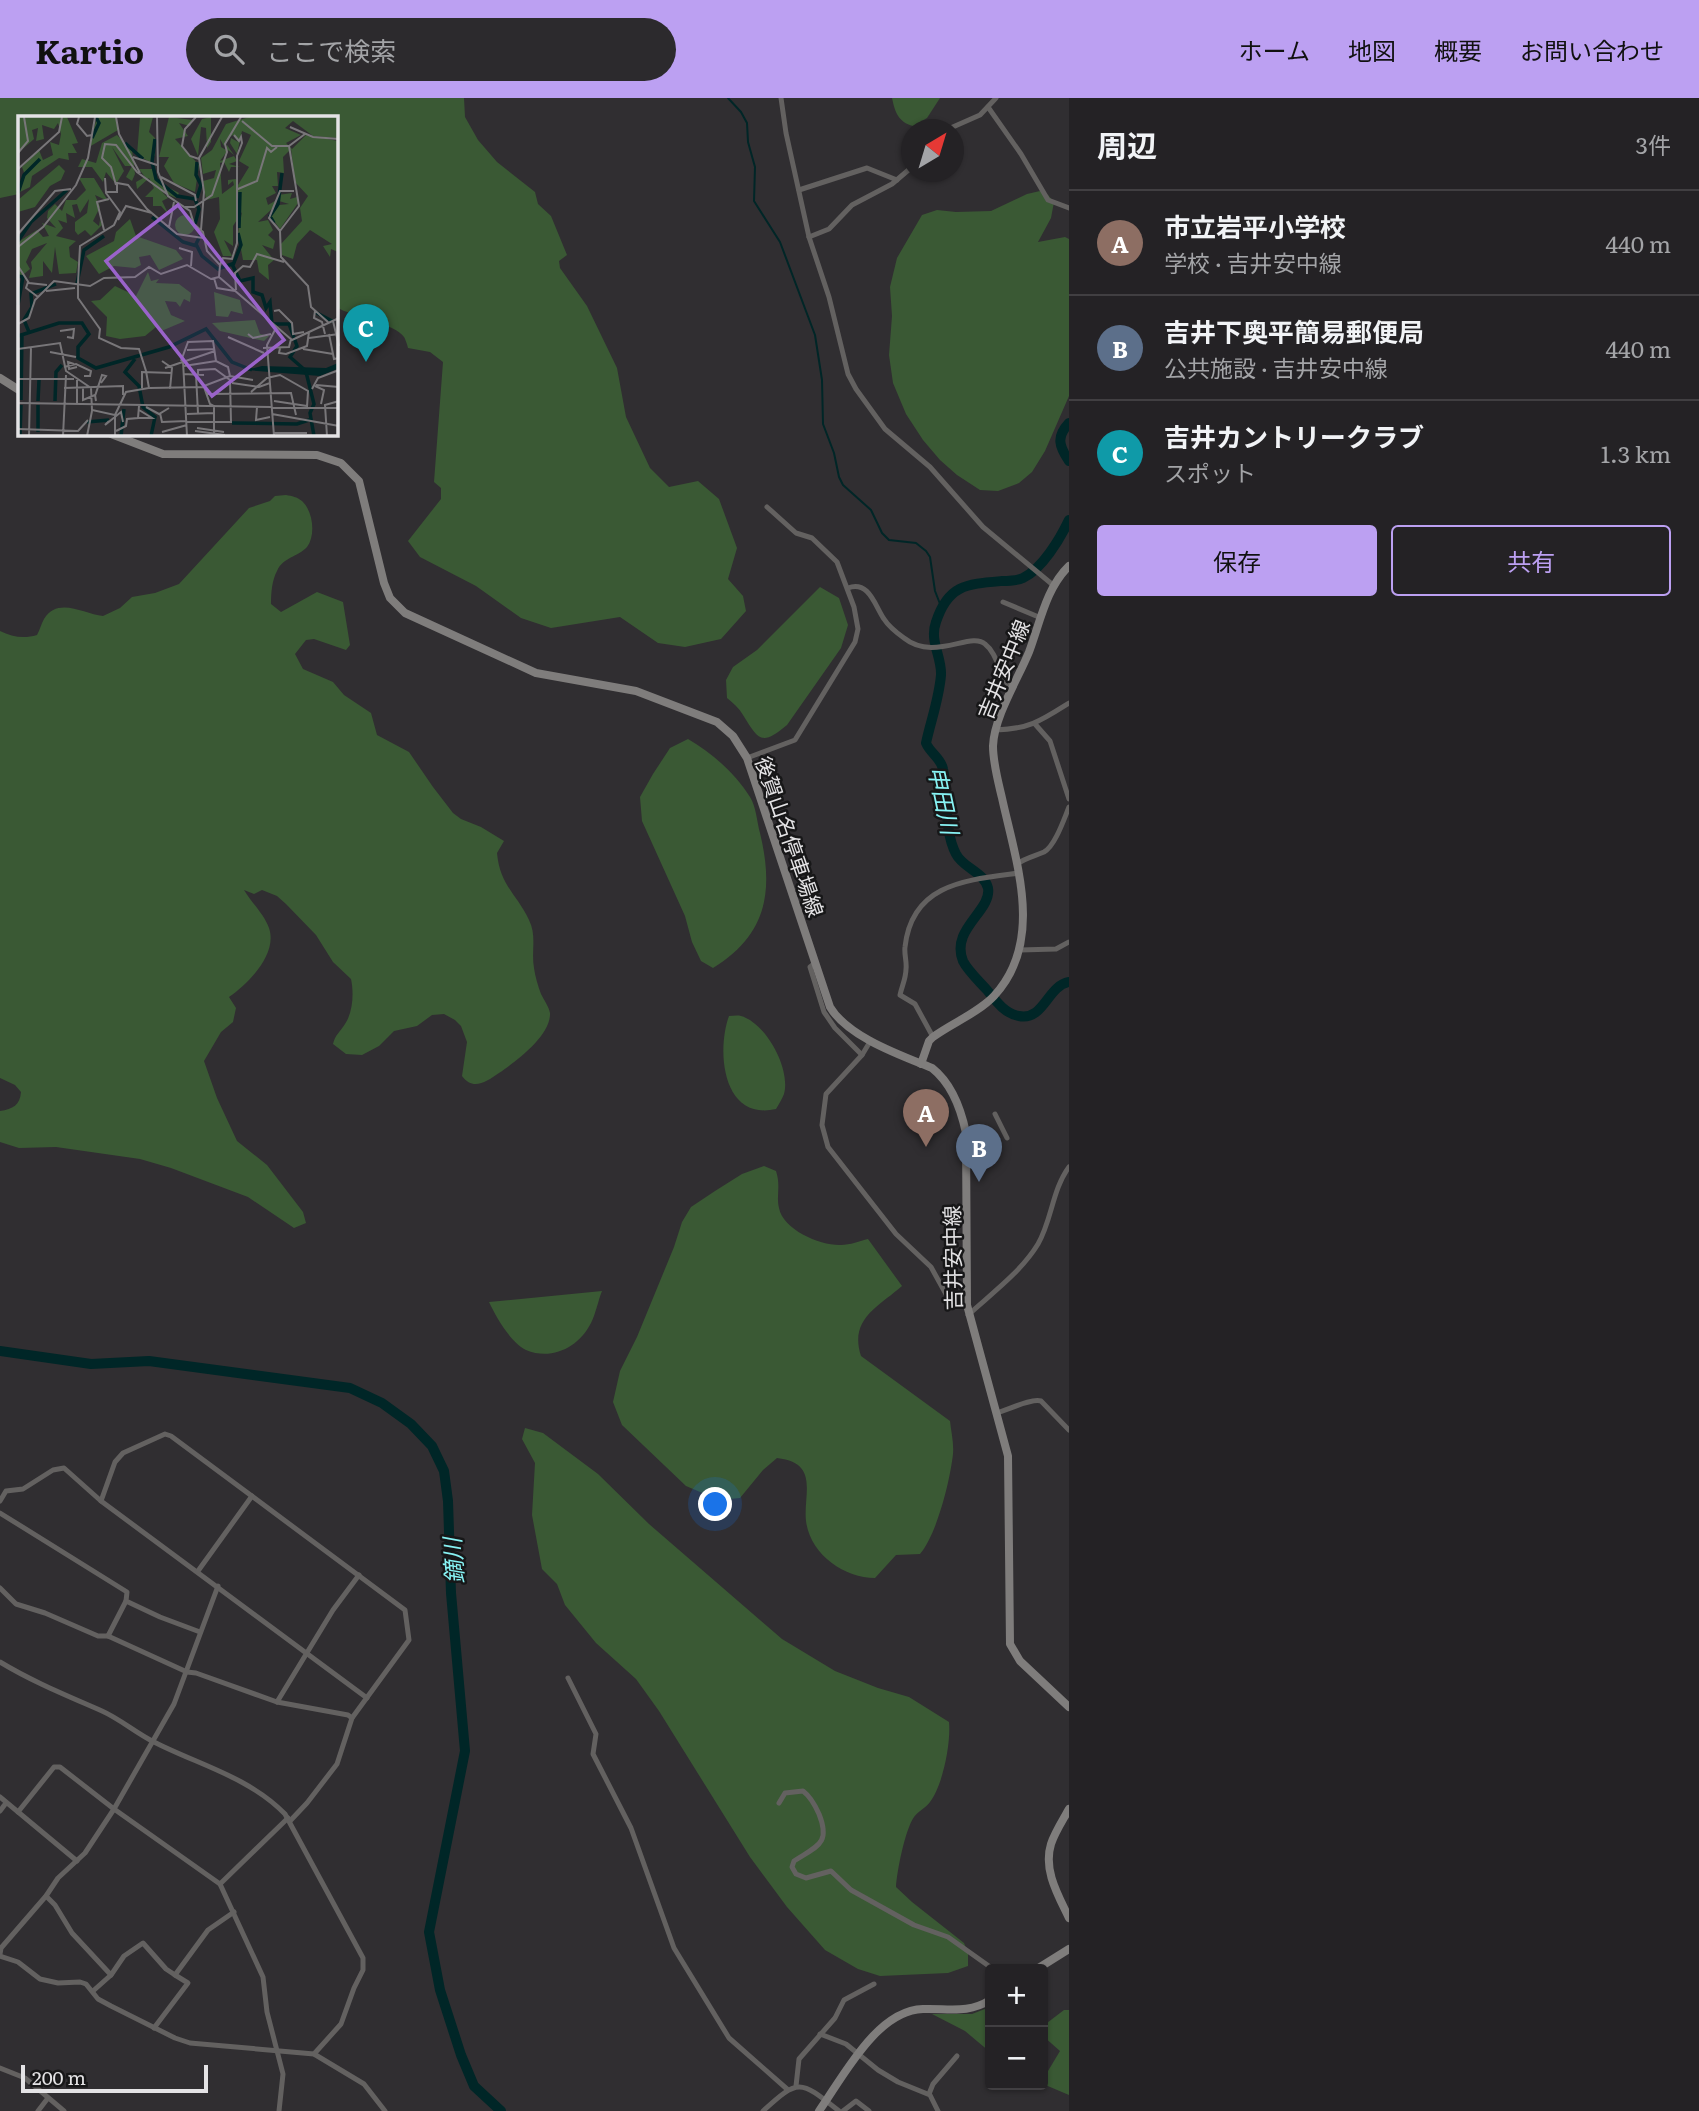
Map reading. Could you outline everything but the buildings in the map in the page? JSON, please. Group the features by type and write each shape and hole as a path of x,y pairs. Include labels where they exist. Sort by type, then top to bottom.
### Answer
{"main road":[{"path":"0,378 18,389"},
{"name":"後賀山名停車場線","path":"116,436 163,454 317,454 341,463 359,481 384,583 390,598 405,613 536,673 636,691 716,722 733,736 747,758 836,1016 852,1031 921,1064"},
{"name":"吉井安中線","path":"933,1037 981,1006 999,990 1008,978 1020,950 1024,911 1018,868 995,768 993,745 996,730 1041,618 1050,582 1069,566"},
{"path":"921,1064 933,1037"},
{"name":"吉井安中線","path":"921,1064 932,1068 945,1080 966,1131 968,1315 1008,1456 1010,1644 1020,1661 1069,1707"},
{"path":"1069,1809 1051,1843 1049,1866 1069,1918"},
{"path":"1045,1964 1069,1950"},
{"path":"820,2111 859,2054 887,2021 904,2012 921,2008 963,2011 985,2003"}],"street":[{"path":"781,98 809,237 829,297 848,374 862,400 885,429 930,467 984,527 1050,582"},
{"path":"964,122 980,115 996,98"},
{"path":"988,107 1021,154 1048,200 1069,208"},
{"path":"799,190 867,168 897,180"},
{"path":"809,237 829,229 862,198 883,189 901,177"},
{"path":"747,758 795,740 855,642 858,629 848,588 833,556 811,538 796,533 767,507"},
{"path":"848,588 859,586 867,591 885,621 914,646 932,649 981,640 992,651 1000,674 1013,690"},
{"path":"1003,602 1041,618"},
{"path":"996,730 1035,724 1069,703"},
{"path":"1035,724 1050,741 1069,799"},
{"path":"933,1037 915,1004 900,995 906,970 904,948 921,904 951,884 1018,868 1051,846 1069,807"},
{"path":"1020,950 1056,949 1069,942"},
{"path":"816,962 810,967 824,1012 835,1028 862,1055"},
{"path":"871,1040 862,1055 826,1094 821,1125 828,1147 896,1234 931,1267 947,1296 967,1305"},
{"path":"995,1114 1007,1138"},
{"path":"968,1315 1021,1265 1037,1244 1053,1199 1069,1167"},
{"path":"996,1413 1035,1399 1041,1401 1069,1430"},
{"path":"102,1501 115,1462 123,1453 165,1434 405,1609 409,1640 352,1718 337,1764 307,1804 220,1884"},
{"path":"0,1501 6,1491 23,1489 53,1470 64,1468 102,1501 367,1698"},
{"path":"198,1571 252,1496"},
{"path":"0,1513 127,1592 126,1601 108,1636"},
{"path":"277,1702 359,1575"},
{"path":"218,1586 187,1672 154,1742 114,1809 77,1861 58,1878 47,1896 1,1948 0,1955 18,1962 40,1979 58,1983 80,1982 111,2006 190,2043 314,2054 364,2084 385,2111"},
{"path":"0,1587 16,1604 46,1613 98,1636 108,1636 187,1672 277,1702 352,1718"},
{"path":"126,1601 160,1618 200,1632"},
{"path":"0,1662 71,1700 104,1712 154,1742 232,1776 272,1800 289,1820 340,1920 363,1958 363,1970 341,2024 314,2054"},
{"path":"568,1678 596,1734 593,1754 631,1828 674,1948 729,2038 787,2089"},
{"path":"18,1812 54,1767 60,1767 220,1884 262,1977 267,2012 283,2074 279,2111"},
{"path":"779,1803 785,1793 803,1791 813,1801 825,1828 825,1838 819,1845 794,1861 792,1867 796,1874 806,1878 831,1871 851,1890 914,1925 948,1937 986,1964"},
{"path":"0,1797 77,1861"},
{"path":"0,1811 6,1803"},
{"path":"47,1896 72,1933 111,1976"},
{"path":"175,1975 208,1930 234,1912"},
{"path":"93,1991 111,1976 124,1956 144,1942 166,1969 188,1983 155,2028"},
{"path":"796,2086 799,2059 835,2018 844,2000 874,1984"},
{"path":"820,2034 846,2045 898,2082 929,2094 938,2111"},
{"path":"929,2094 933,2084 957,2056"},
{"path":"0,2068 25,2078 64,2111"},
{"path":"762,2111 787,2089 796,2086 815,2092 841,2111 856,2101 869,2111"},
{"path":"38,2111 48,2098"}],"green space":[{"path":"0,98 464,98 465,117 478,140 497,162 535,192 538,204 551,216 567,255 559,261 560,268 587,306 617,368 626,417 650,468 669,487 698,481 719,499 737,548 728,579 743,596 746,611 721,639 685,647 658,643 620,617 551,628 521,618 476,586 420,557 408,541 441,499 441,488 434,482 443,362 430,352 408,348 404,337 392,328 338,308 338,116 18,116 18,194 0,198"},
{"path":"892,98 940,98 925,119 901,119 894,108"},
{"path":"1040,191 1054,202 1051,218 1038,242 1065,237 1069,239 1069,396 1045,451 1032,472 1019,483 998,491 980,490 940,460 906,414 893,383 889,355 892,316 890,287 897,258 922,215 937,210 991,211 1027,194"},
{"path":"286,495 306,505 311,517 312,536 307,547 280,566 273,582 271,604 281,612 317,592 343,602 350,645 346,650 314,639 306,640 295,654 303,669 333,682 344,695 371,713 377,735 409,752 453,813 504,841 497,853 499,864 505,882 531,926 535,974 550,1013 545,1031 531,1048 480,1084 466,1081 462,1076 467,1042 461,1026 444,1014 432,1015 417,1026 394,1031 379,1046 362,1055 346,1054 333,1044 350,1014 353,996 351,979 333,962 316,935 277,896 262,890 254,894 244,890 267,923 271,938 269,948 260,967 229,997 236,1008 233,1022 221,1032 204,1061 237,1141 267,1165 303,1212 306,1223 294,1228 248,1197 171,1168 140,1159 56,1147 19,1148 0,1142 0,1111 15,1106 21,1092 15,1085 0,1078 0,631 18,637 37,635 44,619 56,609 72,608 103,616 120,608 132,597 155,593 179,584 249,508 270,501 275,496"},
{"path":"820,587 839,598 848,625 841,648 787,725 771,736 761,737 727,698 726,680 733,667 757,650"},
{"path":"688,739 722,764 750,797 764,854 766,893 755,926 731,955 713,968 701,961 692,942 685,916 642,821 640,797 670,748"},
{"path":"729,1016 741,1016 750,1020 774,1048 784,1072 785,1084 784,1094 776,1109 758,1110 744,1105 734,1094 724,1064 723,1047"},
{"path":"764,1166 776,1171 779,1208 782,1216 795,1230 814,1240 833,1245 868,1239 902,1286 875,1308 862,1323 858,1343 861,1356 950,1421 953,1454 946,1492 932,1534 920,1554 896,1555 875,1578 863,1577 841,1569 821,1554 814,1544 806,1521 806,1481 799,1466 777,1458 763,1470 740,1498 719,1500 686,1486 622,1425 613,1402 620,1371 637,1337 682,1222 691,1207 742,1174"},
{"path":"602,1291 586,1332 564,1350 545,1354 520,1347 500,1322 489,1302"},
{"path":"525,1428 543,1433 598,1474 649,1524 782,1639 835,1671 909,1697 949,1722 942,1775 935,1795 911,1823 902,1851 896,1887 964,1943 968,1953 968,1966 948,1973 880,1976 858,1969 825,1950 787,1907 750,1857 659,1711 636,1679 596,1643 565,1605 557,1584 542,1569 532,1515 535,1463 522,1439"},
{"path":"985,2009 985,2048 965,2031 932,2014 972,2014"},
{"path":"1064,2010 1069,2010 1069,2095 1048,2086 1048,2071 1060,2051 1048,2040 1048,2022"}],"waterway":[{"path":"728,98 747,123 748,142 755,167 754,201 780,242 815,335 822,380 823,424 834,453 839,477 843,485 871,510 882,533 889,540 916,543 926,551 930,557 935,591 942,609"},
{"name":"申田川","path":"1069,423 1060,442 1069,461"},
{"name":"申田川","path":"1069,520 1050,553 1030,574 1016,580 968,586 946,600 934,629 941,675 926,743 943,769 949,834 956,854 982,878 988,888 984,905 962,939 961,950 965,965 1001,1006 1019,1016 1034,1013 1055,990 1069,982"},
{"name":"鏑川","path":"0,1351 91,1364 149,1361 350,1388 382,1403 411,1424 432,1446 444,1471 448,1501 451,1593 465,1751 429,1932 440,1990 461,2055 474,2086 501,2111"}],"place":[{"name":"吉井カントリークラブ","path":"366,362"},
{"name":"市立岩平小学校","path":"926,1147"},
{"name":"吉井下奥平簡易郵便局","path":"979,1182"}]}
